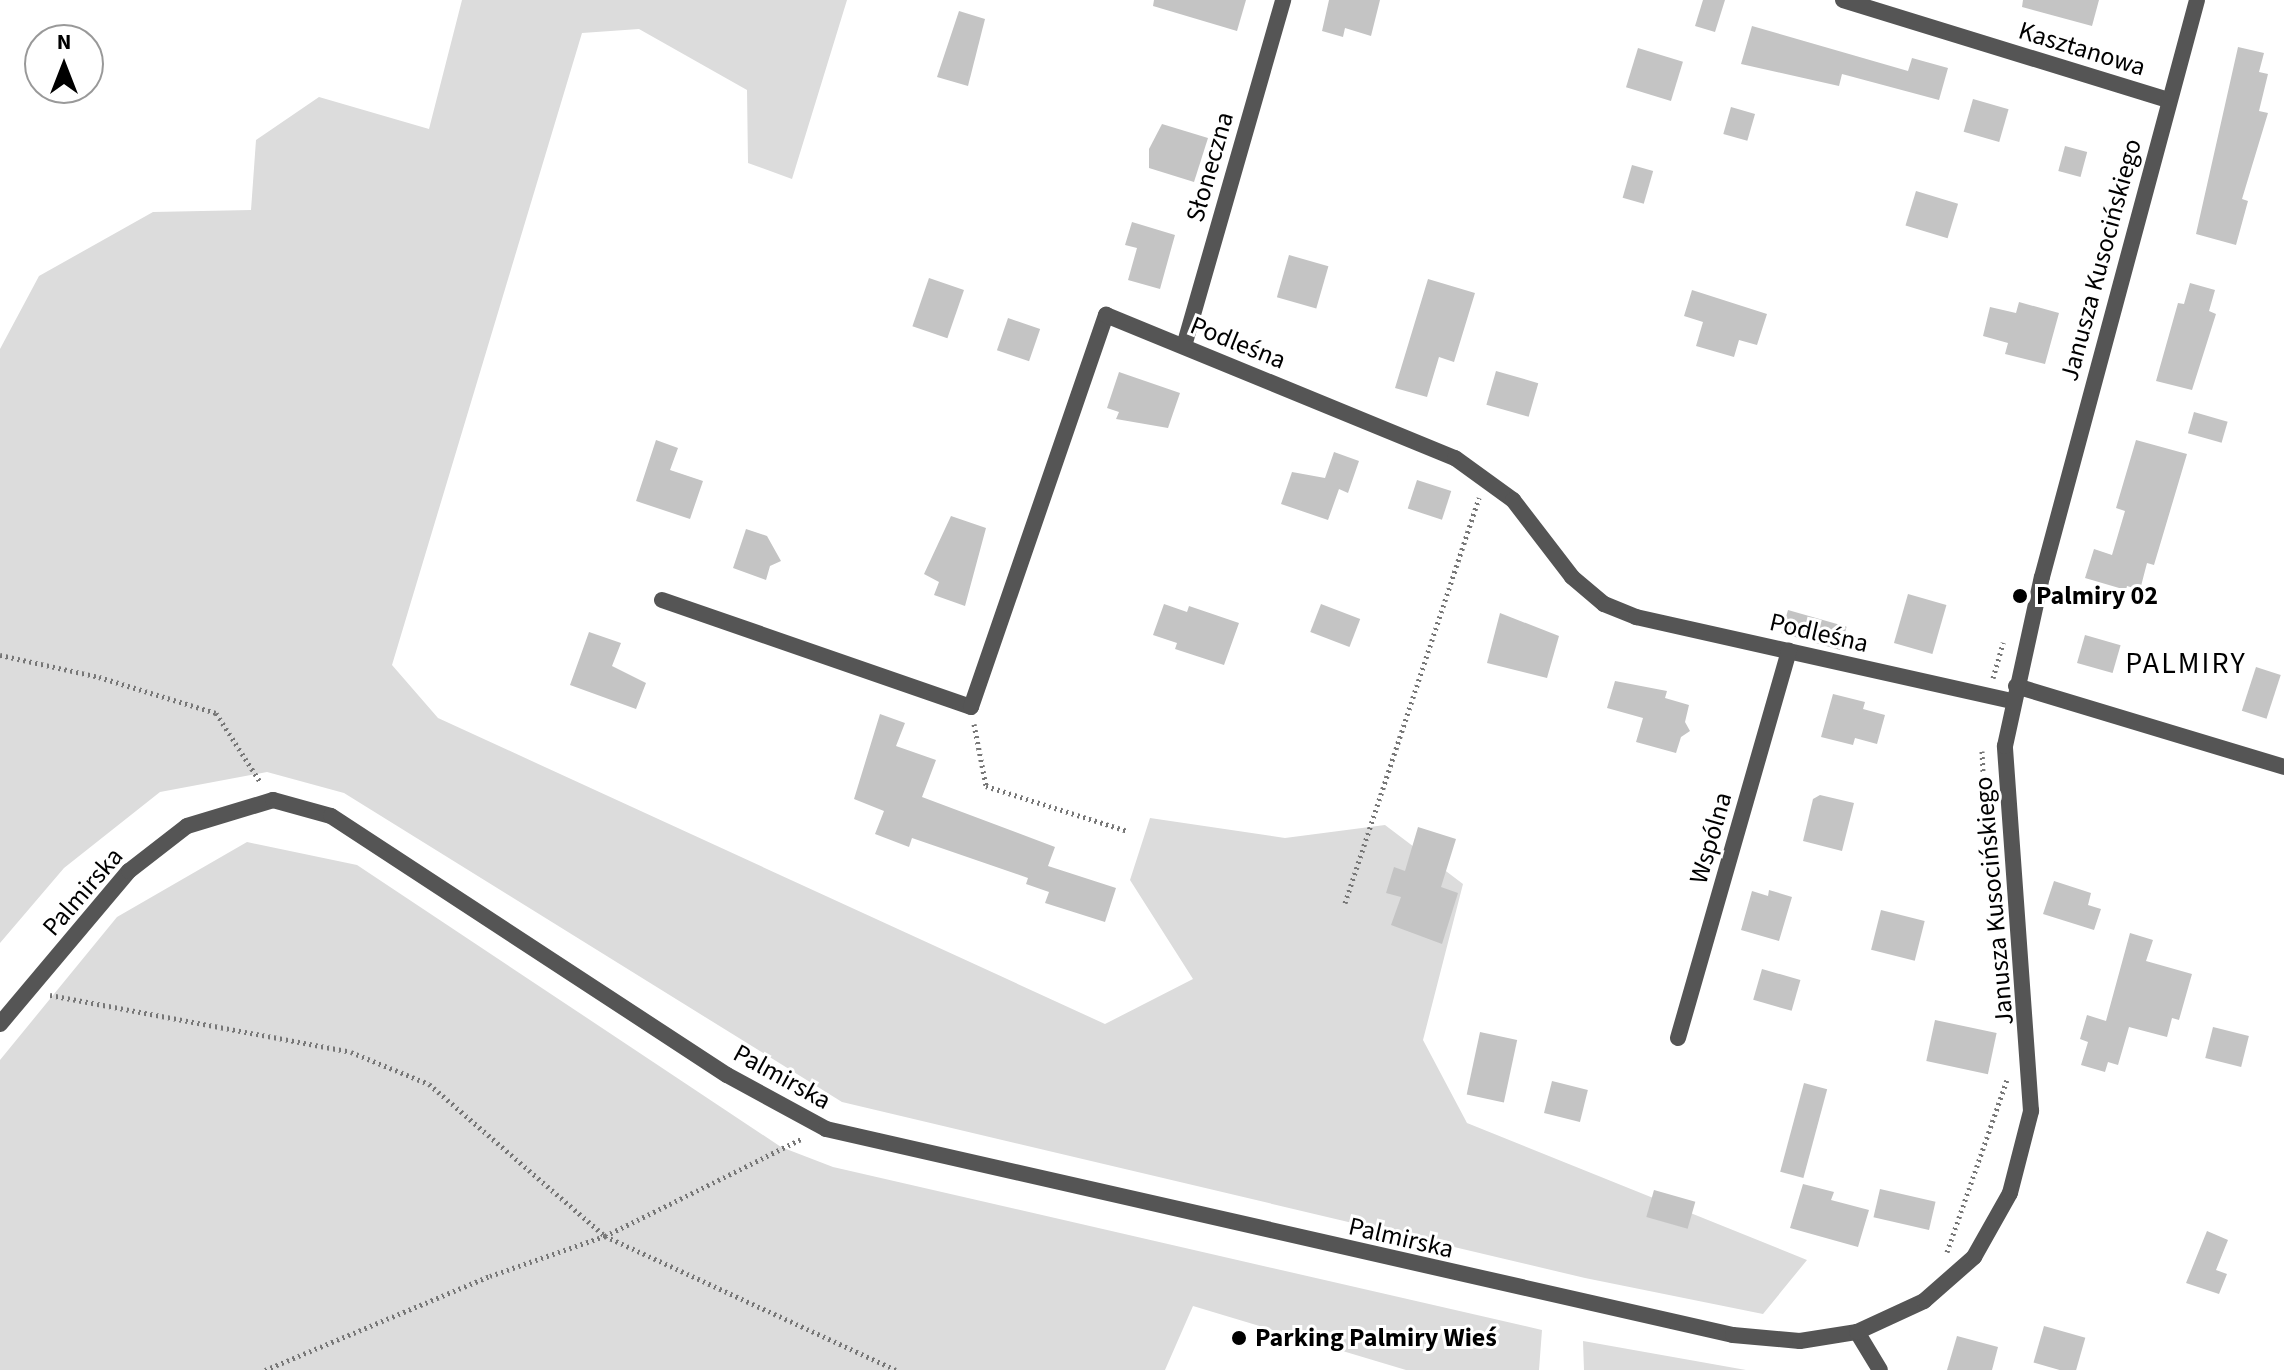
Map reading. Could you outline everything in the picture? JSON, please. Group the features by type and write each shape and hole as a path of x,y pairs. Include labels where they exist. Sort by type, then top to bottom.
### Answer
{"street":[{"name":"Słoneczna","path":"1184,346 1283,0"},
{"name":"Kasztanowa","path":"1843,0 2169,100"},
{"name":"Janusza Kusocińskiego","path":"1733,1335 1800,1341 1857,1332 1924,1301 1974,1257 2010,1193 2031,1111 2029,1036 2005,795 2014,694 2197,0"},
{"name":"Podleśna","path":"971,707 1106,315 1455,458 1490,480 1513,500 1572,577 1604,604 1789,651 1988,696 2014,694 2284,767"},
{"path":"662,600 971,707"},
{"name":"Wspólna","path":"1678,1038 1789,651"},
{"name":"Palmirska","path":"0,1024 129,871 187,826 273,800 331,816 727,1075 826,1129 1733,1335"},
{"path":"1857,1332 1880,1370"}],"path":[{"path":"1345,903 1472,509 1490,480"},
{"path":"1988,696 2005,634"},
{"path":"0,655 99,677 216,713 273,800"},
{"path":"971,707 986,786 1128,831"},
{"path":"1984,735 1986,808"},
{"path":"30,992 351,1052 429,1084 605,1236 896,1370"},
{"path":"1942,1267 2008,1076"},
{"path":"265,1370 490,1276 605,1236 826,1129"}],"shaded area":[{"path":"462,0 847,0 792,179 748,163 747,90 639,29 582,33 392,665 438,718 1105,1024 1193,979 1130,880 1150,818 1285,838 1385,825 1463,884 1423,1040 1467,1123 1807,1260 1763,1314 1585,1278 842,1102 344,793 267,772 160,792 64,868 0,943 0,349 39,276 153,212 251,210 256,140 319,97 429,129"},
{"path":"247,842 357,865 781,1147 833,1167 1542,1330 1539,1370 1406,1370 1193,1306 1165,1370 0,1370 0,1060 117,917"},
{"path":"1583,1341 1746,1370 1584,1370"}],"building":[{"path":"1154,0 1246,0 1237,31 1153,6"},
{"path":"1329,0 1380,0 1371,36 1345,28 1343,37 1322,31"},
{"path":"1703,0 1725,0 1715,32 1695,26"},
{"path":"2023,0 2099,0 2092,26 2022,7"},
{"path":"959,11 985,19 968,86 937,77"},
{"path":"1752,26 1908,71 1912,58 1948,68 1939,100 1842,74 1839,86 1741,64"},
{"path":"2238,47 2264,53 2259,72 2268,74 2259,111 2268,113 2242,199 2248,201 2236,245 2196,234"},
{"path":"1638,48 1683,62 1671,101 1626,87"},
{"path":"1973,99 2009,109 1999,142 1964,132"},
{"path":"1731,107 1755,114 1747,141 1723,134"},
{"path":"1162,124 1208,138 1194,182 1149,168 1149,149"},
{"path":"2065,146 2087,152 2080,177 2058,171"},
{"path":"1632,165 1653,171 1644,204 1623,198"},
{"path":"1916,191 1958,204 1948,238 1905,225"},
{"path":"1132,222 1175,235 1160,289 1128,280 1137,248 1125,245"},
{"path":"1289,255 1328,266 1316,309 1277,297"},
{"path":"929,278 964,290 947,338 912,326"},
{"path":"1428,279 1475,293 1454,362 1439,357 1427,397 1395,388"},
{"path":"2190,283 2215,290 2209,311 2216,314 2192,390 2156,381 2178,303 2184,304"},
{"path":"1692,290 1767,314 1757,345 1739,340 1734,357 1696,346 1703,322 1684,316"},
{"path":"2019,302 2059,313 2045,364 2005,354 2008,343 1983,336 1990,307 2016,313"},
{"path":"1008,318 1040,329 1029,361 997,350"},
{"path":"1496,371 1538,383 1529,417 1486,405"},
{"path":"1119,372 1180,393 1168,428 1116,419 1119,412 1107,408"},
{"path":"2194,412 2228,422 2222,443 2188,433"},
{"path":"656,440 678,448 670,470 703,481 690,519 636,501"},
{"path":"2136,440 2187,454 2154,565 2147,563 2140,590 2127,586 2126,590 2085,578 2094,549 2112,555 2125,511 2116,508"},
{"path":"1334,452 1359,461 1348,493 1339,489 1328,520 1281,504 1292,472 1325,478"},
{"path":"1417,480 1451,491 1442,520 1408,509"},
{"path":"951,516 986,528 965,606 934,595 939,582 924,574"},
{"path":"746,529 767,536 781,561 770,566 766,580 733,568"},
{"path":"1908,594 1946,605 1932,654 1894,643"},
{"path":"1164,604 1187,612 1189,606 1239,623 1224,665 1175,649 1177,643 1153,635"},
{"path":"1321,604 1360,619 1349,647 1310,632"},
{"path":"1788,610 1847,627 1840,650 1781,633"},
{"path":"1500,613 1559,636 1547,678 1487,663"},
{"path":"589,632 621,643 612,666 646,683 636,709 570,685"},
{"path":"2085,635 2121,645 2113,673 2077,663"},
{"path":"2256,667 2281,675 2267,719 2242,711"},
{"path":"1615,681 1667,691 1665,698 1689,705 1685,722 1690,731 1681,737 1676,753 1636,742 1643,718 1607,708"},
{"path":"1833,694 1865,702 1863,709 1885,715 1877,744 1855,738 1853,745 1821,737"},
{"path":"880,714 905,723 896,746 936,760 922,797 1055,847 1048,866 1116,888 1105,922 1045,903 1049,892 1026,884 1028,878 912,838 909,847 875,834 884,811 854,799"},
{"path":"1820,795 1854,803 1842,851 1803,841 1813,799"},
{"path":"1418,827 1456,839 1441,887 1458,893 1442,944 1391,925 1401,897 1386,893 1394,867 1405,871"},
{"path":"2054,881 2091,893 2088,905 2101,909 2094,930 2043,914"},
{"path":"1769,890 1792,897 1779,941 1741,930 1752,891 1768,896"},
{"path":"1881,910 1925,921 1915,961 1871,950"},
{"path":"2130,933 2153,940 2146,961 2192,974 2179,1020 2172,1018 2167,1037 2129,1027 2118,1065 2108,1062 2105,1072 2081,1065 2088,1042 2080,1039 2087,1015 2106,1021"},
{"path":"1762,969 1800,980 1792,1011 1753,1000"},
{"path":"1935,1020 1997,1033 1988,1074 1926,1061"},
{"path":"2213,1027 2249,1036 2241,1067 2205,1058"},
{"path":"1480,1032 1517,1040 1504,1103 1467,1095"},
{"path":"1552,1081 1588,1090 1580,1122 1544,1113"},
{"path":"1804,1083 1827,1089 1803,1178 1780,1172"},
{"path":"1803,1184 1834,1192 1831,1200 1869,1210 1858,1247 1790,1228"},
{"path":"1880,1189 1936,1202 1929,1230 1873,1217"},
{"path":"1654,1190 1695,1202 1688,1229 1646,1217"},
{"path":"2207,1231 2228,1240 2216,1270 2227,1274 2219,1294 2186,1283"},
{"path":"2044,1326 2085,1338 2076,1370 2060,1370 2034,1363"},
{"path":"1957,1336 1998,1347 1992,1370 1947,1370"}],"place":[{"name":"Palmiry 02","path":"2020,596"},
{"name":"Parking Palmiry Wieś","path":"1239,1338"}],"district":[{"name":"PALMIRY","path":"2186,664"}]}
